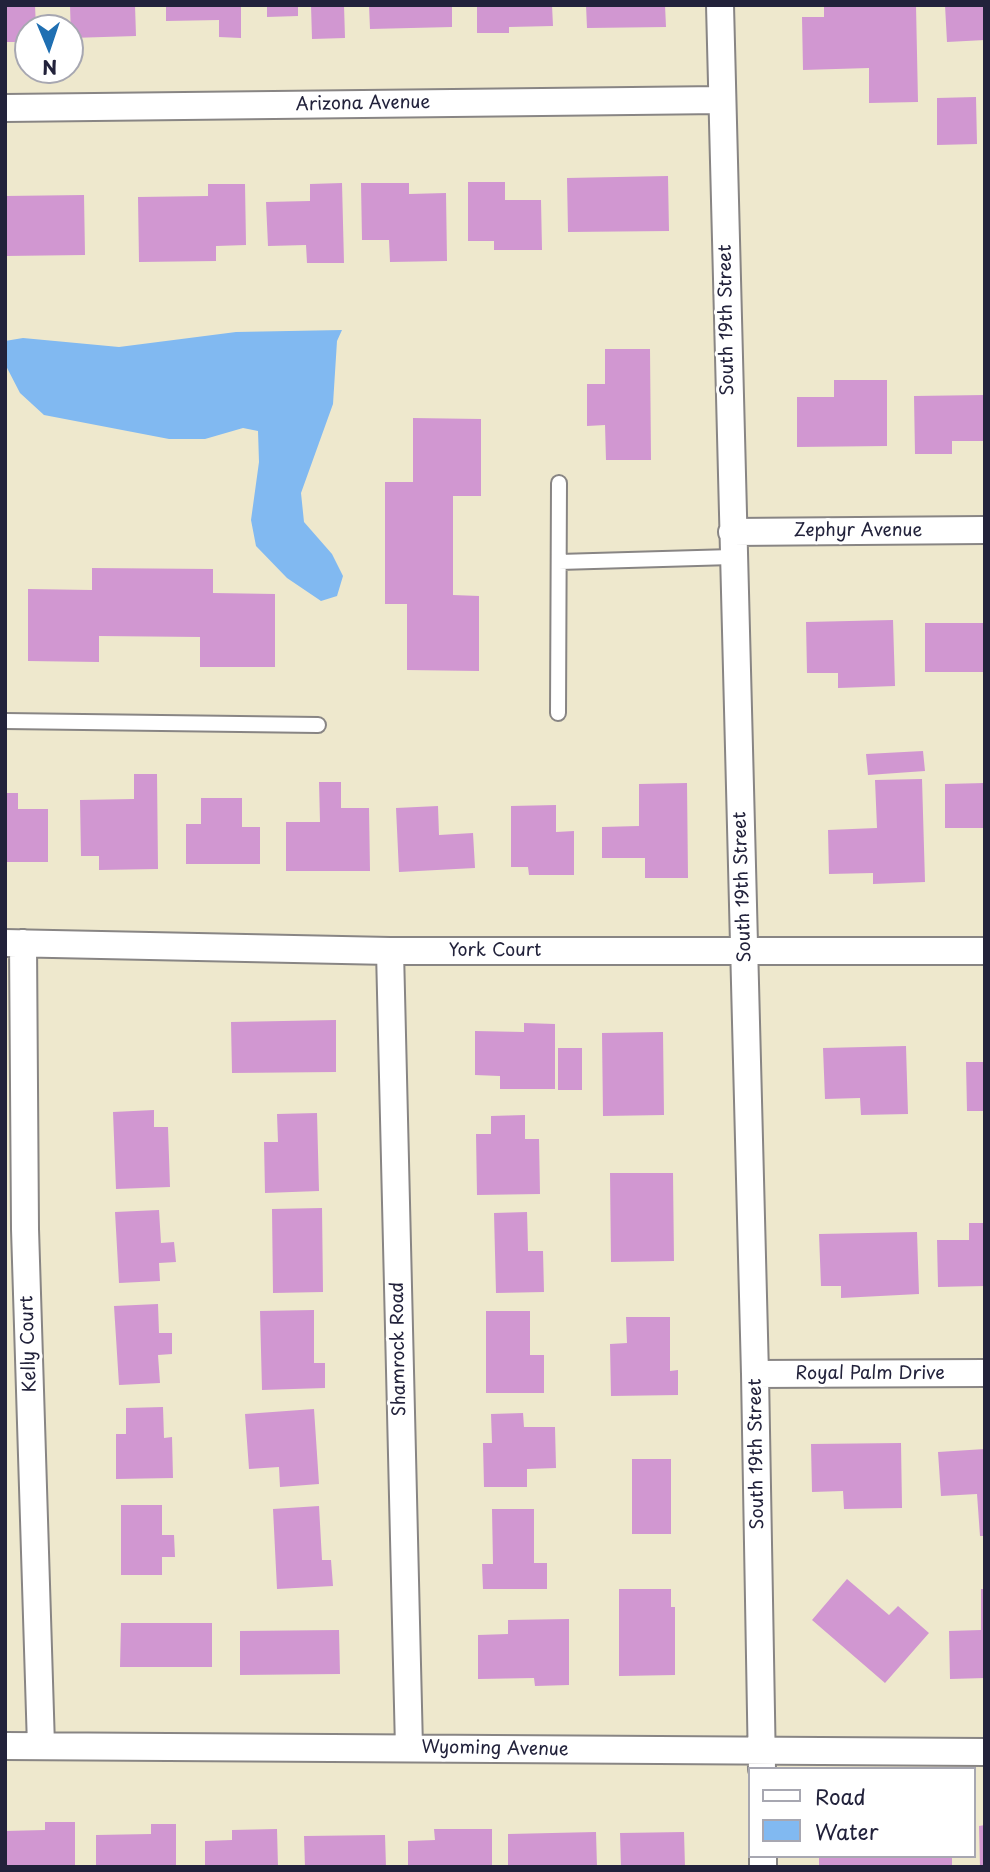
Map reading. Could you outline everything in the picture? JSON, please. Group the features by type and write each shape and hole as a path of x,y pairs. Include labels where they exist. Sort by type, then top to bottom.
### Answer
{"street":[{"name":"South 19th Street","path":"720,5 732,545 745,952 762,1761"},
{"name":"Arizona Avenue","path":"5,108 721,100"},
{"name":"Zephyr Avenue","path":"732,545 985,530"},
{"name":"York Court","path":"14,943 390,950 985,951"},
{"name":"Kelly Court","path":"14,943 41,1746"},
{"name":"Shamrock Road","path":"390,950 409,1748"},
{"name":"Royal Palm Drive","path":"755,1374 985,1373"},
{"name":"Wyoming Avenue","path":"5,1746 409,1748 762,1761 985,1752"}],"lane":[{"path":"558,713 559,483"},
{"path":"559,562 732,545"},
{"path":"5,721 318,725"}],"water":[{"path":"342,330 337,341 333,404 301,493 304,522 332,554 343,576 337,596 321,601 287,578 256,546 251,520 259,462 258,431 243,428 205,439 169,439 44,415 20,393 5,364 5,341 23,338 119,347 236,332"}],"building":[{"path":"5,5 35,5 35,14 14,14 14,42 5,42"},
{"path":"70,5 135,5 136,36 84,38 84,14 70,14"},
{"path":"166,5 241,5 241,38 219,37 219,20 166,21"},
{"path":"267,5 298,5 298,16 267,17"},
{"path":"311,5 344,5 345,38 312,39"},
{"path":"369,5 452,5 452,27 370,29"},
{"path":"477,5 552,5 553,26 509,27 509,33 477,33"},
{"path":"586,5 665,5 666,27 587,28"},
{"path":"916,5 918,102 869,103 869,68 803,70 802,17 824,17 824,7"},
{"path":"945,5 985,5 985,40 947,42"},
{"path":"976,97 977,144 937,145 937,98"},
{"path":"668,176 669,231 568,232 567,178"},
{"path":"468,182 505,182 505,200 541,200 542,250 494,250 494,241 468,241"},
{"path":"342,183 344,263 307,263 306,245 268,246 266,202 310,201 310,184"},
{"path":"361,183 409,183 409,194 446,193 447,261 390,262 389,240 362,240"},
{"path":"208,184 245,184 246,245 216,246 216,261 139,262 138,197 208,196"},
{"path":"84,195 85,255 5,256 5,196"},
{"path":"605,349 650,349 651,460 606,460 605,425 587,426 587,384 605,384"},
{"path":"834,380 887,380 887,446 797,447 797,397 834,397"},
{"path":"985,395 985,441 952,441 952,454 915,454 914,396"},
{"path":"413,418 481,419 481,496 453,496 453,595 479,596 479,671 407,670 407,604 385,604 385,482 413,482"},
{"path":"92,568 213,569 213,593 275,594 275,667 200,667 200,637 99,636 99,662 28,661 28,589 92,590"},
{"path":"893,620 895,686 838,688 838,673 807,673 806,622"},
{"path":"925,623 985,623 985,672 925,672"},
{"path":"923,751 925,771 868,775 866,754"},
{"path":"134,774 157,774 158,869 99,870 99,856 81,856 80,800 134,799"},
{"path":"922,779 925,882 873,884 873,873 829,874 828,830 877,828 875,780"},
{"path":"319,782 341,782 341,808 369,808 370,871 286,871 286,822 320,822"},
{"path":"687,783 688,878 645,878 645,858 602,858 602,827 639,826 639,784"},
{"path":"985,783 985,828 945,828 945,784"},
{"path":"5,793 18,793 18,809 48,809 48,862 5,862"},
{"path":"201,798 242,798 242,827 260,827 260,864 186,864 186,824 201,824"},
{"path":"556,805 556,832 574,831 574,875 529,875 528,867 511,867 511,806"},
{"path":"438,806 439,835 473,833 475,868 399,872 396,808"},
{"path":"336,1020 336,1072 232,1073 231,1022"},
{"path":"524,1023 555,1024 555,1089 500,1089 500,1076 475,1075 475,1031 524,1032"},
{"path":"663,1032 664,1115 603,1116 602,1033"},
{"path":"906,1046 908,1114 861,1115 860,1098 825,1099 823,1048"},
{"path":"558,1048 582,1048 582,1090 558,1090"},
{"path":"966,1062 985,1062 985,1111 967,1111"},
{"path":"154,1110 154,1127 168,1127 170,1187 116,1189 113,1112"},
{"path":"317,1113 319,1191 265,1193 264,1142 278,1142 277,1114"},
{"path":"525,1115 525,1139 539,1139 540,1194 477,1195 476,1134 491,1134 491,1116"},
{"path":"610,1173 673,1173 674,1261 611,1262"},
{"path":"322,1208 323,1292 273,1293 272,1209"},
{"path":"159,1210 161,1243 174,1242 176,1262 159,1263 160,1281 119,1283 115,1212"},
{"path":"527,1212 528,1251 543,1251 544,1292 496,1293 494,1213"},
{"path":"969,1223 985,1223 985,1286 938,1287 937,1240 969,1240"},
{"path":"917,1232 919,1294 841,1298 841,1286 821,1286 819,1234"},
{"path":"158,1304 159,1333 172,1333 172,1354 158,1355 160,1383 119,1385 114,1306"},
{"path":"314,1310 314,1363 325,1363 325,1388 262,1390 260,1311"},
{"path":"486,1311 530,1311 530,1355 544,1355 544,1393 486,1393"},
{"path":"626,1317 670,1317 670,1371 678,1370 678,1395 611,1396 610,1344 627,1343"},
{"path":"163,1407 164,1438 172,1437 173,1478 116,1479 116,1434 126,1434 126,1408"},
{"path":"314,1409 319,1484 280,1487 279,1467 249,1469 245,1414"},
{"path":"523,1413 524,1427 555,1427 556,1468 527,1469 527,1487 484,1487 483,1443 492,1443 491,1414"},
{"path":"901,1443 902,1508 844,1509 843,1491 812,1492 811,1444"},
{"path":"985,1449 985,1536 980,1536 977,1494 941,1496 938,1452"},
{"path":"632,1459 671,1459 671,1534 632,1534"},
{"path":"121,1505 162,1505 162,1535 174,1535 175,1557 162,1557 162,1575 121,1575"},
{"path":"319,1506 322,1560 331,1560 333,1586 277,1589 273,1509"},
{"path":"492,1509 534,1509 534,1563 547,1563 547,1589 483,1589 482,1564 493,1564"},
{"path":"847,1579 889,1615 898,1606 929,1633 885,1683 812,1620"},
{"path":"619,1589 671,1589 671,1607 675,1607 675,1675 619,1676"},
{"path":"981,1589 985,1589 985,1678 950,1679 949,1631 981,1630"},
{"path":"569,1619 569,1685 535,1686 534,1678 478,1679 478,1635 508,1634 508,1620"},
{"path":"121,1623 212,1623 212,1667 120,1667"},
{"path":"339,1630 340,1674 240,1675 240,1631"},
{"path":"45,1822 75,1822 75,1867 5,1867 5,1831 45,1830"},
{"path":"151,1824 176,1824 176,1867 96,1867 96,1835 151,1834"},
{"path":"985,1825 985,1867 980,1867 979,1826"},
{"path":"277,1829 278,1867 205,1867 205,1841 232,1840 232,1830"},
{"path":"434,1829 492,1829 492,1867 408,1867 408,1841 435,1840"},
{"path":"596,1832 597,1867 508,1867 508,1834"},
{"path":"684,1832 685,1867 621,1867 620,1833"},
{"path":"385,1835 386,1867 305,1867 304,1836"},
{"path":"819,1858 952,1858 952,1867 819,1867"}]}
